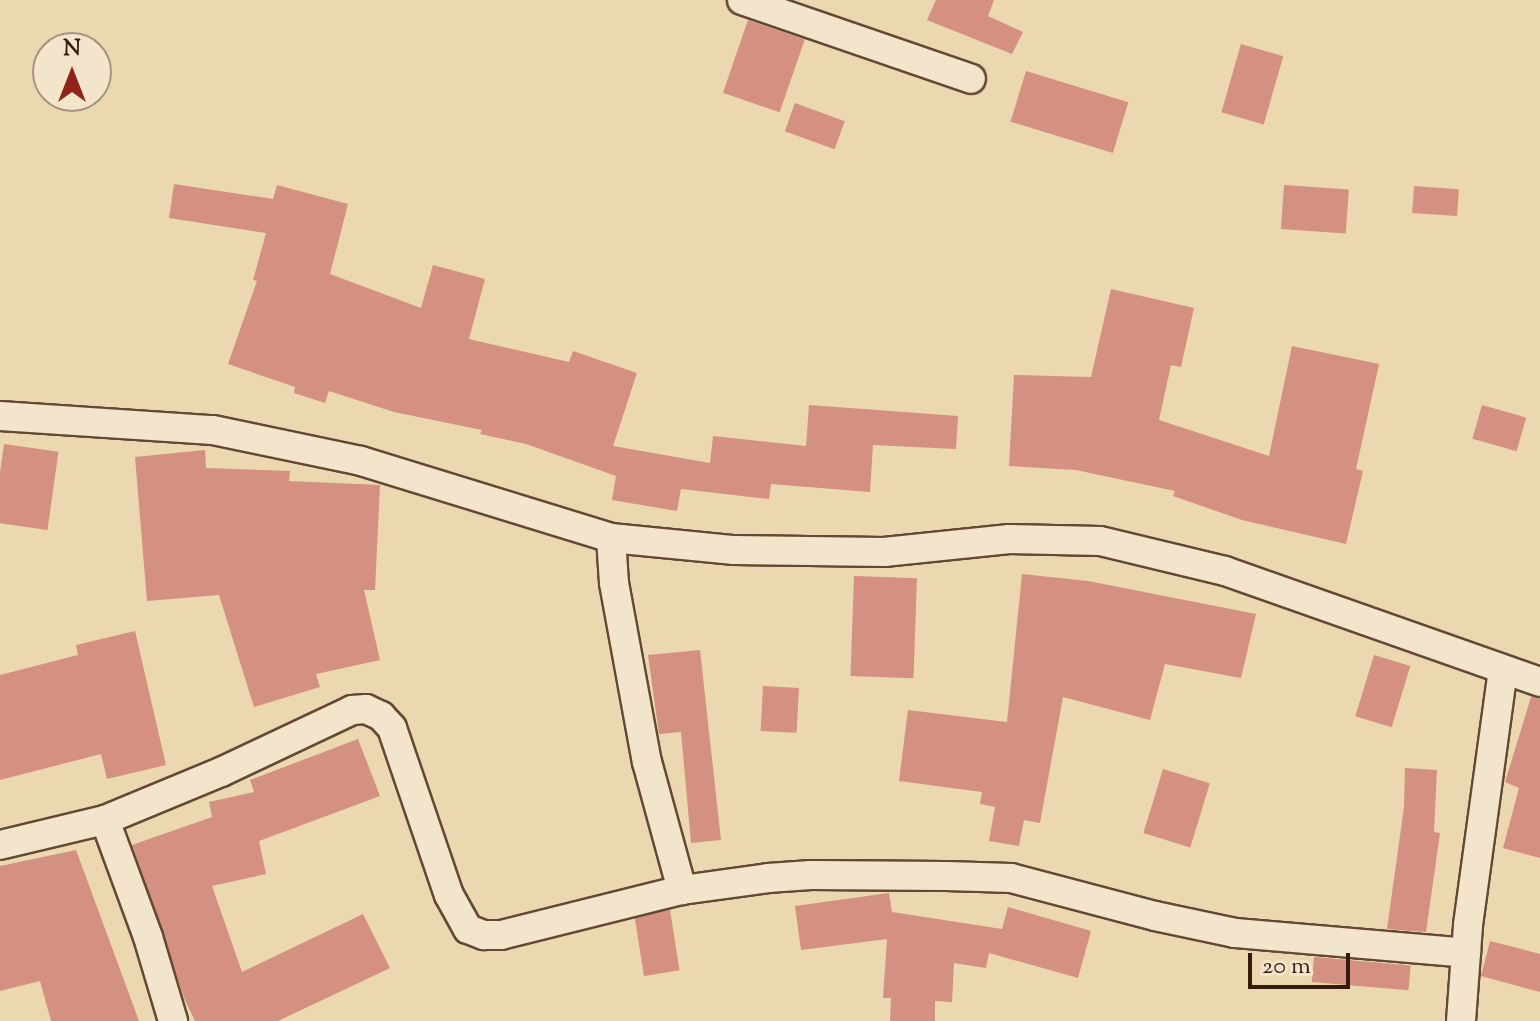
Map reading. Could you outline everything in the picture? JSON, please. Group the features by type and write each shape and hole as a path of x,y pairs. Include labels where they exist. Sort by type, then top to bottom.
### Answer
{"street":[{"path":"742,0 971,79"},
{"path":"0,416 213,430 361,461 611,538 734,550 884,552 1009,539 1100,541 1225,571 1540,682"},
{"path":"611,538 614,583 641,733 660,816 682,890"},
{"path":"1461,1021 1466,953 1503,669"},
{"path":"0,845 105,820 221,772 352,710 366,709 381,716 392,728 449,895 468,929 484,935 501,935 682,890 811,875 1011,878 1155,916 1235,933 1466,953"},
{"path":"105,820 148,937 173,1021"}],"building":[{"path":"936,0 994,0 988,16 1023,32 1012,54 927,20"},
{"path":"748,20 805,40 780,112 723,93"},
{"path":"1241,44 1283,56 1264,124 1221,112"},
{"path":"1026,71 1128,102 1113,153 1011,122"},
{"path":"795,103 845,121 835,149 785,131"},
{"path":"174,184 273,199 277,185 348,204 330,274 421,308 433,265 485,279 469,339 569,362 573,351 637,373 613,446 710,463 713,436 806,446 809,405 958,416 956,449 873,445 870,492 771,484 769,499 681,489 677,511 612,500 616,476 526,444 480,434 482,430 394,412 329,391 325,403 294,393 295,387 228,364 257,281 253,280 266,233 169,218"},
{"path":"1284,185 1349,190 1346,233 1281,229"},
{"path":"1414,186 1459,189 1457,216 1412,213"},
{"path":"1111,289 1194,308 1181,367 1171,365 1159,420 1269,456 1292,346 1379,364 1356,469 1363,471 1346,544 1242,520 1173,496 1175,491 1076,470 1009,466 1014,375 1091,377"},
{"path":"1482,405 1526,418 1517,451 1472,439"},
{"path":"4,444 58,452 47,530 0,523 0,472"},
{"path":"205,450 206,468 290,471 289,481 380,485 375,590 364,590 380,660 316,674 320,687 254,707 219,595 147,601 135,457"},
{"path":"1022,574 1088,581 1256,614 1241,678 1165,664 1150,720 1063,697 1040,823 1024,820 1019,846 989,841 995,807 980,804 982,792 899,781 908,710 1007,722"},
{"path":"854,576 917,578 913,678 851,676"},
{"path":"135,631 166,765 107,779 101,754 0,780 0,675 78,655 76,645"},
{"path":"700,650 721,840 691,843 681,732 659,734 648,655"},
{"path":"1374,655 1410,666 1392,727 1355,716"},
{"path":"763,686 799,688 797,733 761,731"},
{"path":"1531,697 1540,699 1540,858 1503,848 1519,788 1505,782"},
{"path":"358,739 380,796 259,841 266,874 212,886 242,972 363,914 390,968 278,1021 195,1021 184,998 132,845 212,817 209,802 254,792 250,780"},
{"path":"1405,768 1437,770 1434,832 1440,833 1426,932 1387,929 1404,807"},
{"path":"1163,769 1210,783 1190,847 1143,833"},
{"path":"76,850 139,1021 51,1021 40,981 0,991 0,866"},
{"path":"889,893 892,912 1002,929 1008,907 1091,931 1078,978 989,953 986,968 954,963 952,1002 935,1001 935,1021 890,1021 891,998 883,998 887,939 801,950 795,906"},
{"path":"670,910 680,970 644,976 634,916"},
{"path":"1490,941 1540,954 1540,992 1481,976"},
{"path":"1314,957 1411,965 1408,990 1312,982"}]}
